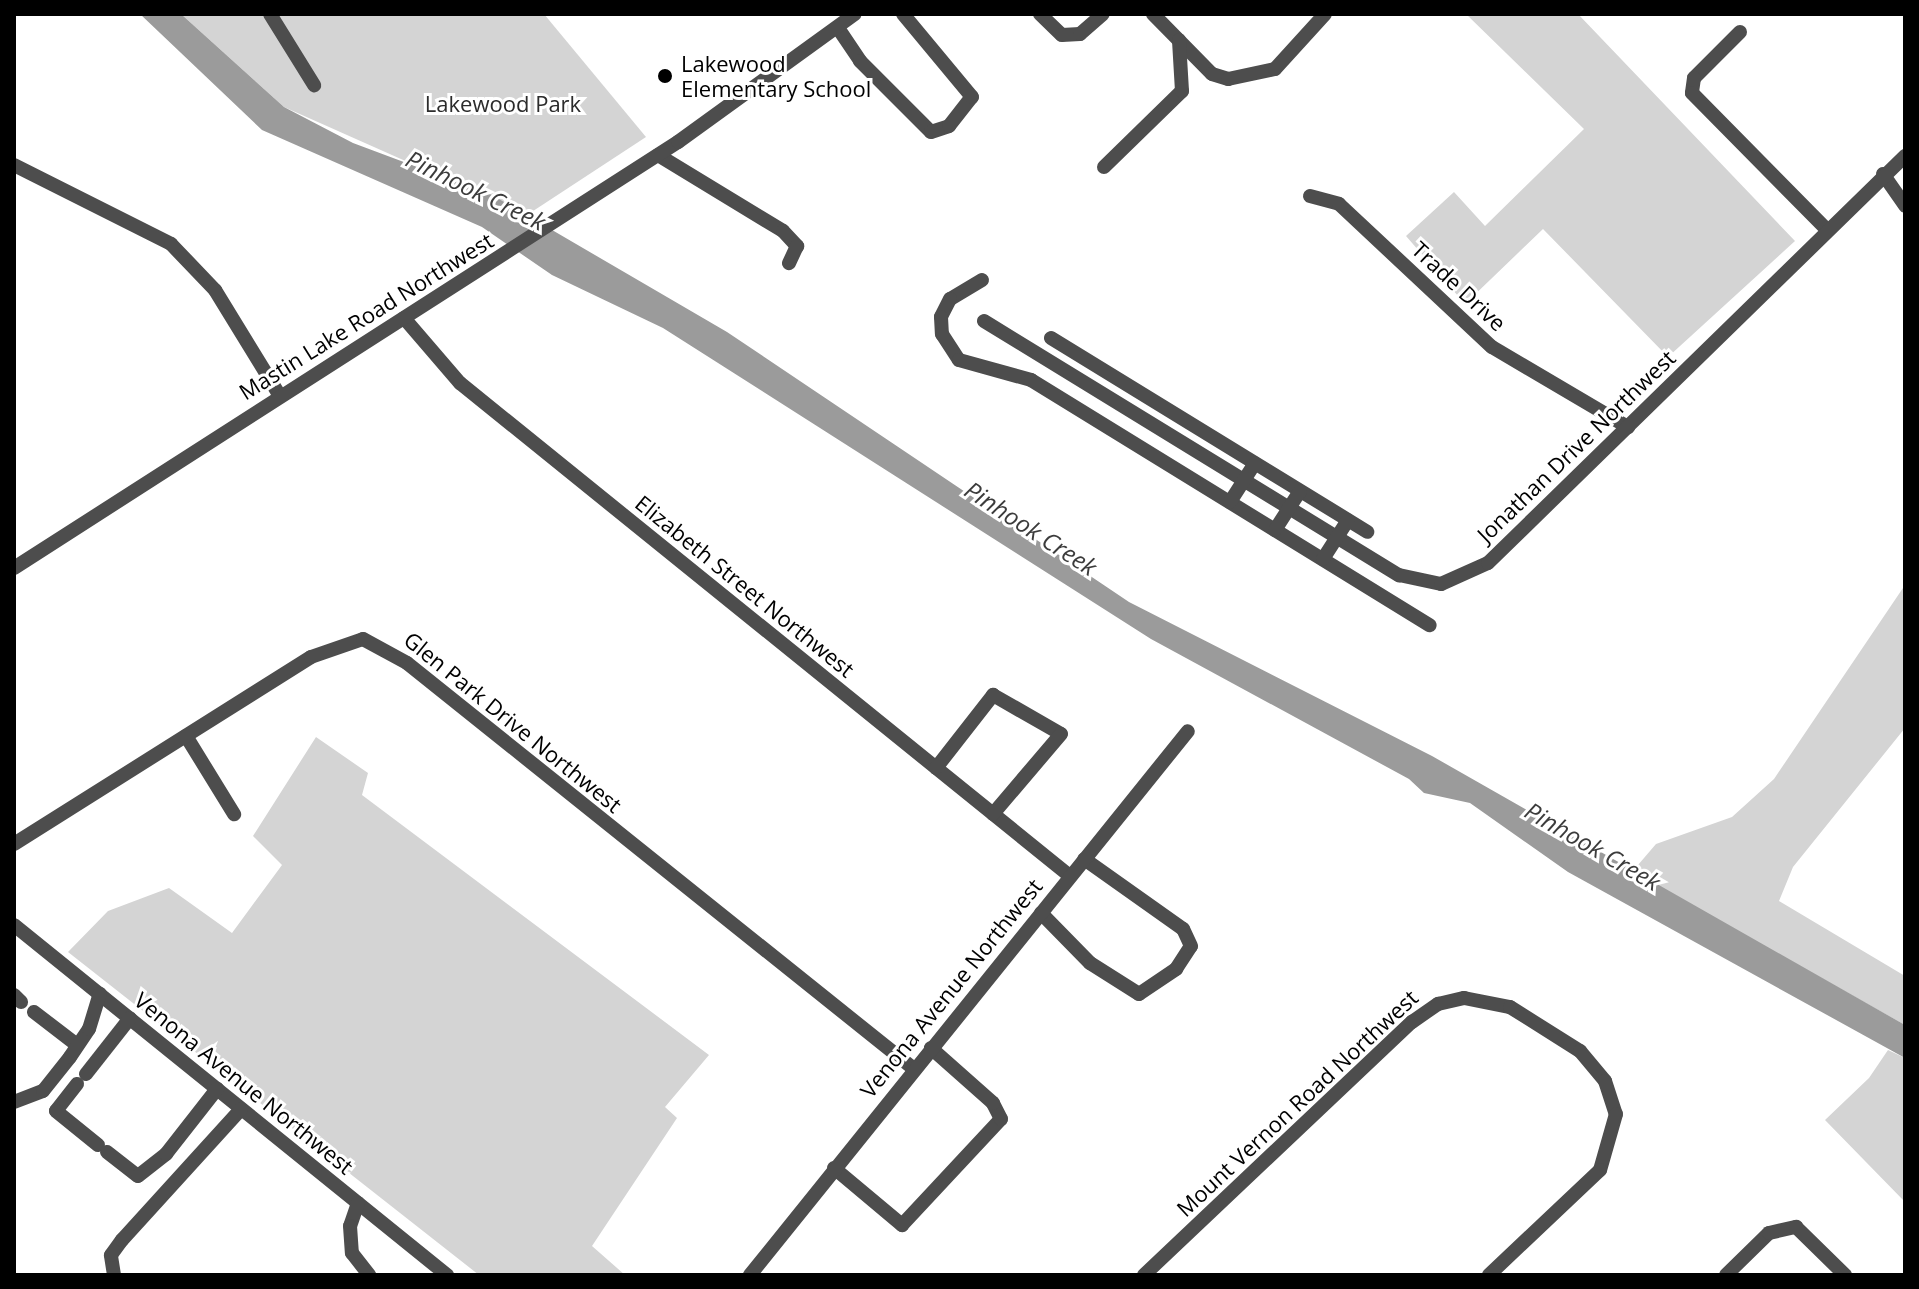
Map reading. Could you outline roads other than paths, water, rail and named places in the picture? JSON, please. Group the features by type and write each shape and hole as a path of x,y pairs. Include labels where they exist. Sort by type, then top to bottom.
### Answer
{"street":[{"path":"270,14 314,85"},
{"name":"Mastin Lake Road Northwest","path":"14,568 658,155 855,14"},
{"path":"838,28 860,61 931,132 949,126 972,97 903,14"},
{"path":"1040,14 1062,35 1080,34 1103,14"},
{"path":"1153,14 1212,74 1247,79 1275,69 1325,14"},
{"path":"1740,32 1694,78 1692,93 1827,230"},
{"path":"1104,167 1182,91 1179,40"},
{"path":"658,155 783,231 797,246 789,263"},
{"name":"Jonathan Drive Northwest","path":"984,321 1337,537 1420,583 1459,578 1488,563 1883,174 1905,156"},
{"path":"14,165 171,244 215,290 280,396"},
{"path":"1883,174 1905,206"},
{"name":"Trade Drive","path":"1310,196 1339,204 1492,347 1628,427"},
{"path":"982,280 950,299 941,317 950,351 959,360 1012,371 1044,387 1430,625"},
{"name":"Elizabeth Street Northwest","path":"404,318 460,383 1070,876"},
{"path":"1051,338 1367,532"},
{"path":"1044,387 1068,348"},
{"path":"1091,417 1115,378"},
{"path":"1138,446 1163,407"},
{"path":"1182,473 1206,434"},
{"path":"1230,502 1255,463"},
{"path":"1275,530 1300,491"},
{"path":"1323,559 1348,520"},
{"name":"Glen Park Drive Northwest","path":"14,844 341,642 363,639 383,647 914,1069"},
{"path":"936,768 993,695 1061,734 993,814"},
{"name":"Venona Avenue Northwest","path":"750,1275 1188,731"},
{"path":"186,736 234,814"},
{"path":"1041,913 1090,963 1139,994 1176,969 1191,946 1183,929 1084,859"},
{"name":"Venona Avenue Northwest","path":"16,932 100,994 447,1275"},
{"path":"14,1102 43,1091 77,1045 100,994"},
{"name":"Mount Vernon Road Northwest","path":"1144,1275 1412,1022 1438,1004 1464,998 1510,1007 1580,1051 1605,1081 1616,1114 1600,1170 1489,1275"},
{"path":"34,1012 77,1045"},
{"path":"130,1018 56,1111 138,1176 174,1146 217,1089"},
{"path":"834,1168 902,1225 1001,1119 931,1048"},
{"path":"114,1275 111,1255 241,1109"},
{"path":"358,1203 350,1226 352,1253 369,1275"},
{"path":"1726,1275 1769,1233 1796,1227 1845,1275"}],"water":[{"name":"Pinhook Creek","path":"140,14 181,14 284,107 353,143 492,195 727,332 1129,602 1432,756 1905,1025 1905,1058 1568,872 1470,803 1424,793 1409,779 1151,639 663,328 552,275 482,227 262,130"}],"place":[{"name":"Lakewood Elementary School","path":"665,76"}],"park label":[{"name":"Lakewood Park","path":"503,104"}]}
